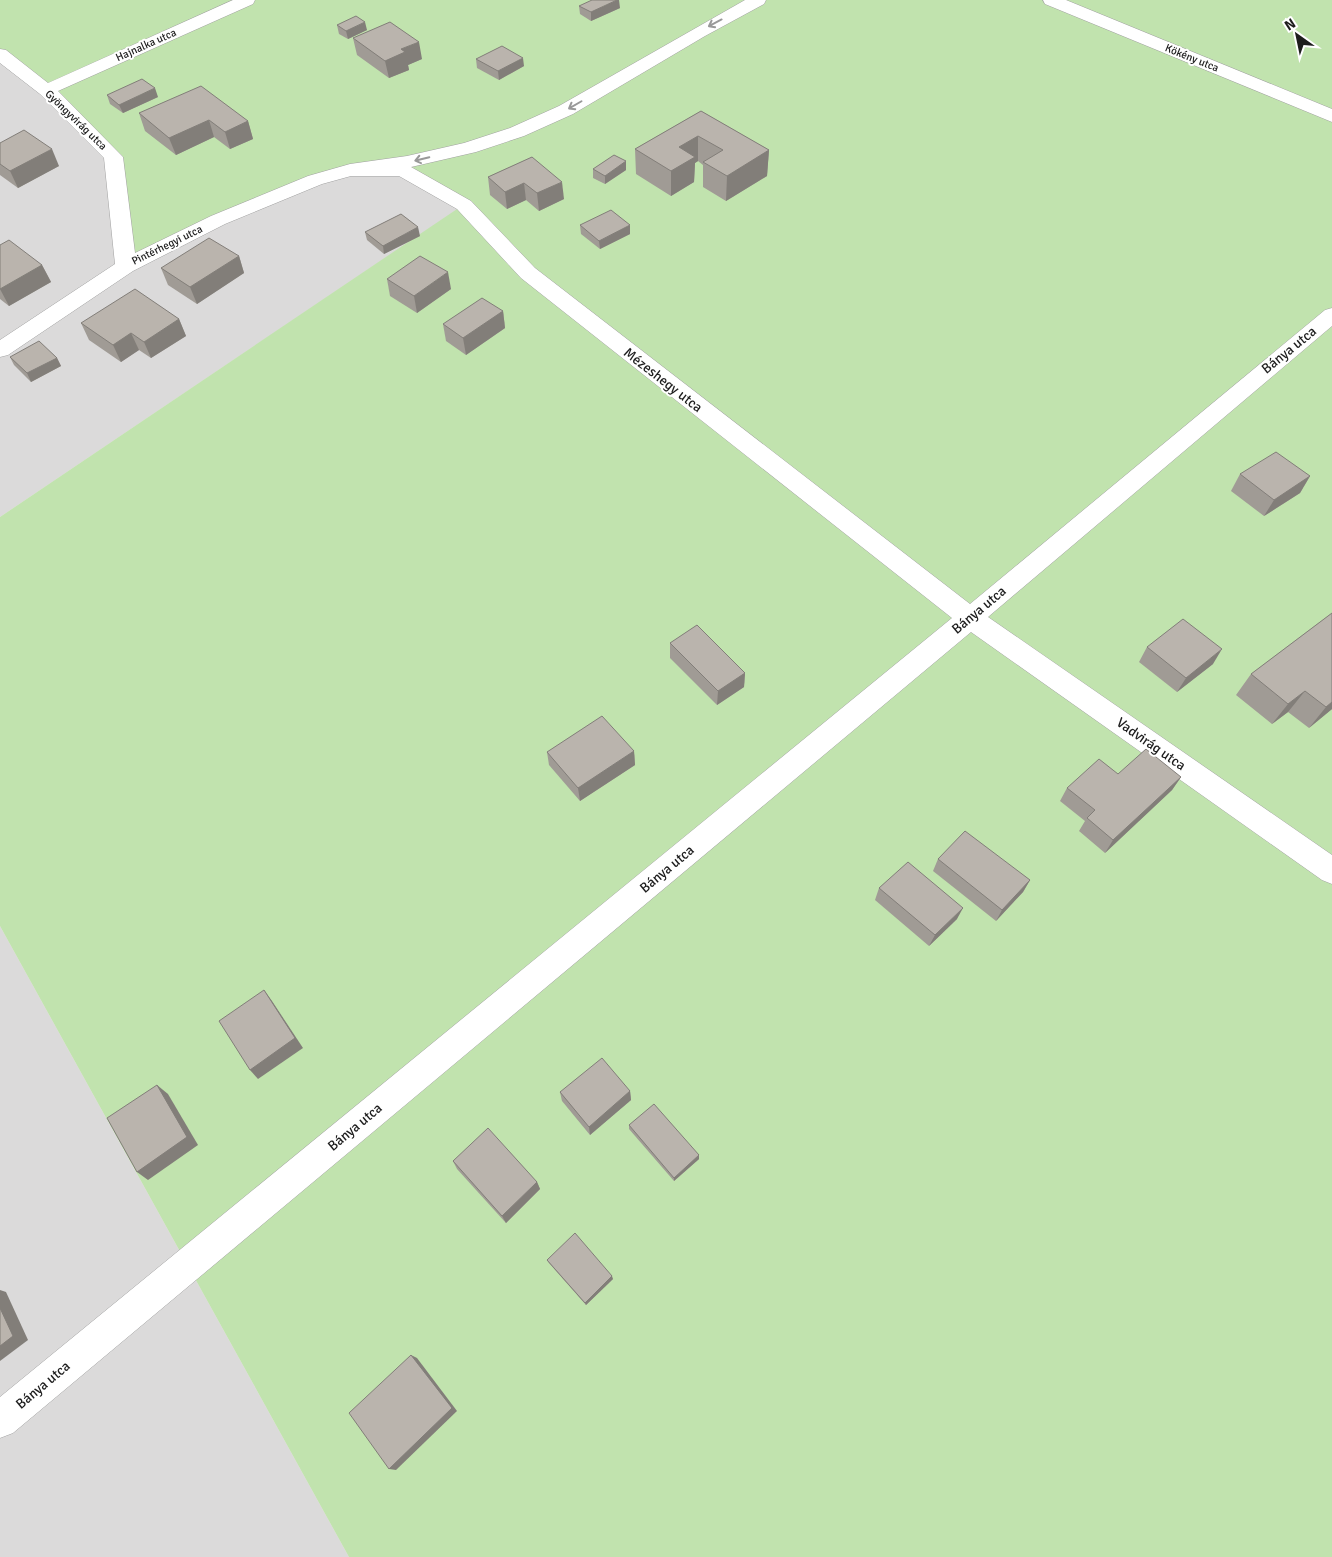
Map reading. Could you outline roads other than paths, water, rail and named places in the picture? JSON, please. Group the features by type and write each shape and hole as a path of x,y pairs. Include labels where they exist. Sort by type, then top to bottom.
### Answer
{"street":[{"name":"Hajnalka utca","path":"46,90 247,0"},
{"path":"350,170 407,162 469,148 516,132 566,110 699,32 758,0"},
{"name":"Kökény utca","path":"1051,0 1332,116"},
{"name":"Gyöngyvirág utca","path":"0,54 46,90 113,157 126,266"},
{"name":"Pintérhegyi utca","path":"0,350 126,266 218,220 315,180 350,170"},
{"name":"Mézeshegy utca","path":"350,170 403,170 464,205 528,273 970,618"},
{"name":"Bánya utca","path":"0,1420 970,618 1332,315"},
{"name":"Vadvirág utca","path":"970,618 1332,871"}]}
